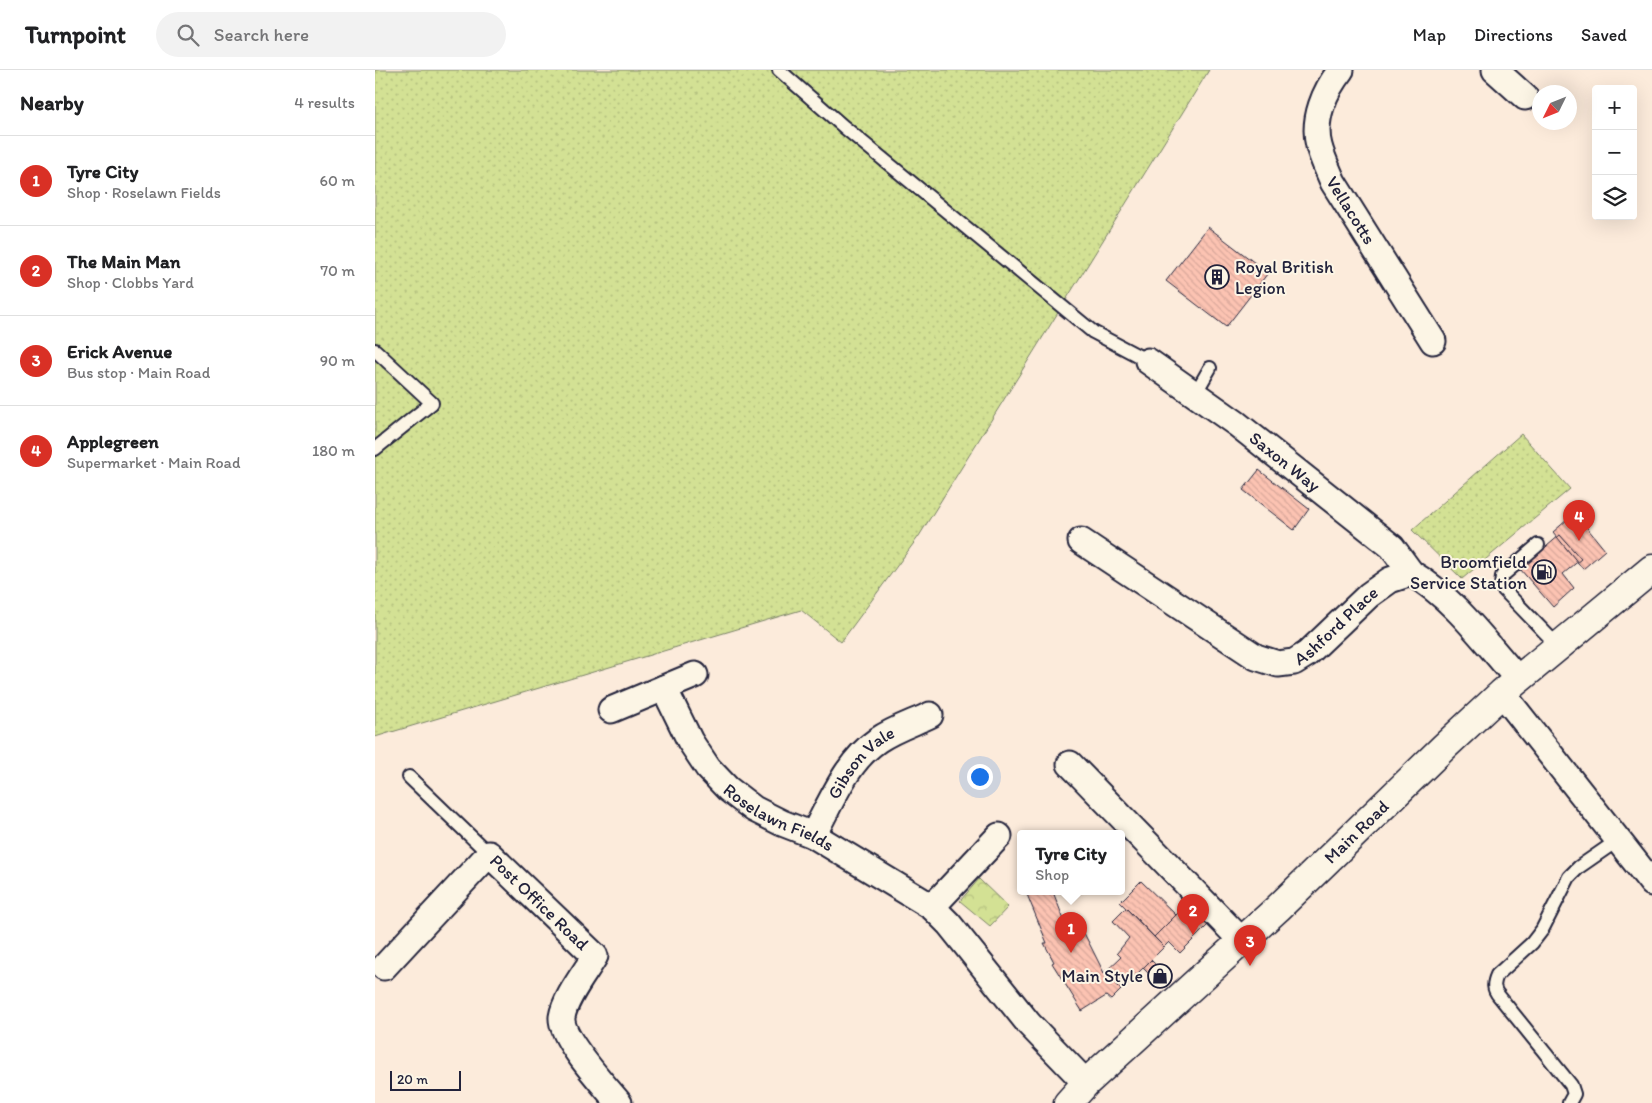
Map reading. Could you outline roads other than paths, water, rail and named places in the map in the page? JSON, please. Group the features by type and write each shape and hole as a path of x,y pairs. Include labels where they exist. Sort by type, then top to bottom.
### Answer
{"main road":[{"name":"Main Road","path":"1068,1103 1086,1083 1278,908 1444,747 1510,686 1652,569"}],"street":[{"name":"Vellacotts","path":"1341,70 1331,84 1319,113 1318,144 1333,182 1433,341"},
{"path":"1495,70 1525,97"},
{"name":"Saxon Way","path":"1148,361 1237,424 1392,547 1411,573"},
{"name":"Ashford Place","path":"1081,541 1256,657 1278,664 1294,662 1307,654 1369,595 1390,580 1411,573"},
{"path":"1411,573 1429,583 1445,597 1618,840 1652,883"},
{"path":"611,710 695,675"},
{"name":"Roselawn Fields","path":"664,688 690,741 708,768 728,789 754,809 782,823 813,835 932,907 949,924 1029,1024 1086,1083"},
{"name":"Gibson Vale","path":"813,835 848,771 863,753 877,740 930,715"},
{"path":"1070,764 1241,940"},
{"path":"932,907 999,836"},
{"name":"Post Office Road","path":"384,967 489,854 595,956 571,994 562,1018 569,1041 619,1103"}],"lane":[{"path":"779,70 844,127 1093,332 1148,361"},
{"path":"375,350 432,403 375,449"},
{"path":"1195,394 1210,368"},
{"path":"1538,545 1503,576 1501,587 1558,646"},
{"path":"409,777 489,854"},
{"path":"1569,1103 1574,1094 1571,1085 1494,990 1494,982 1497,976 1532,943 1542,930 1569,877 1579,867 1618,840"}],"place":[{"name":"Royal British Legion","path":"1217,277"},
{"name":"Applegreen","path":"1579,541"},
{"name":"Broomfield Service Station","path":"1544,572"},
{"name":"The Main Man","path":"1193,935"},
{"name":"Tyre City","path":"1071,953"},
{"name":"Erick Avenue","path":"1250,966"},
{"name":"Main Style","path":"1160,976"}]}
